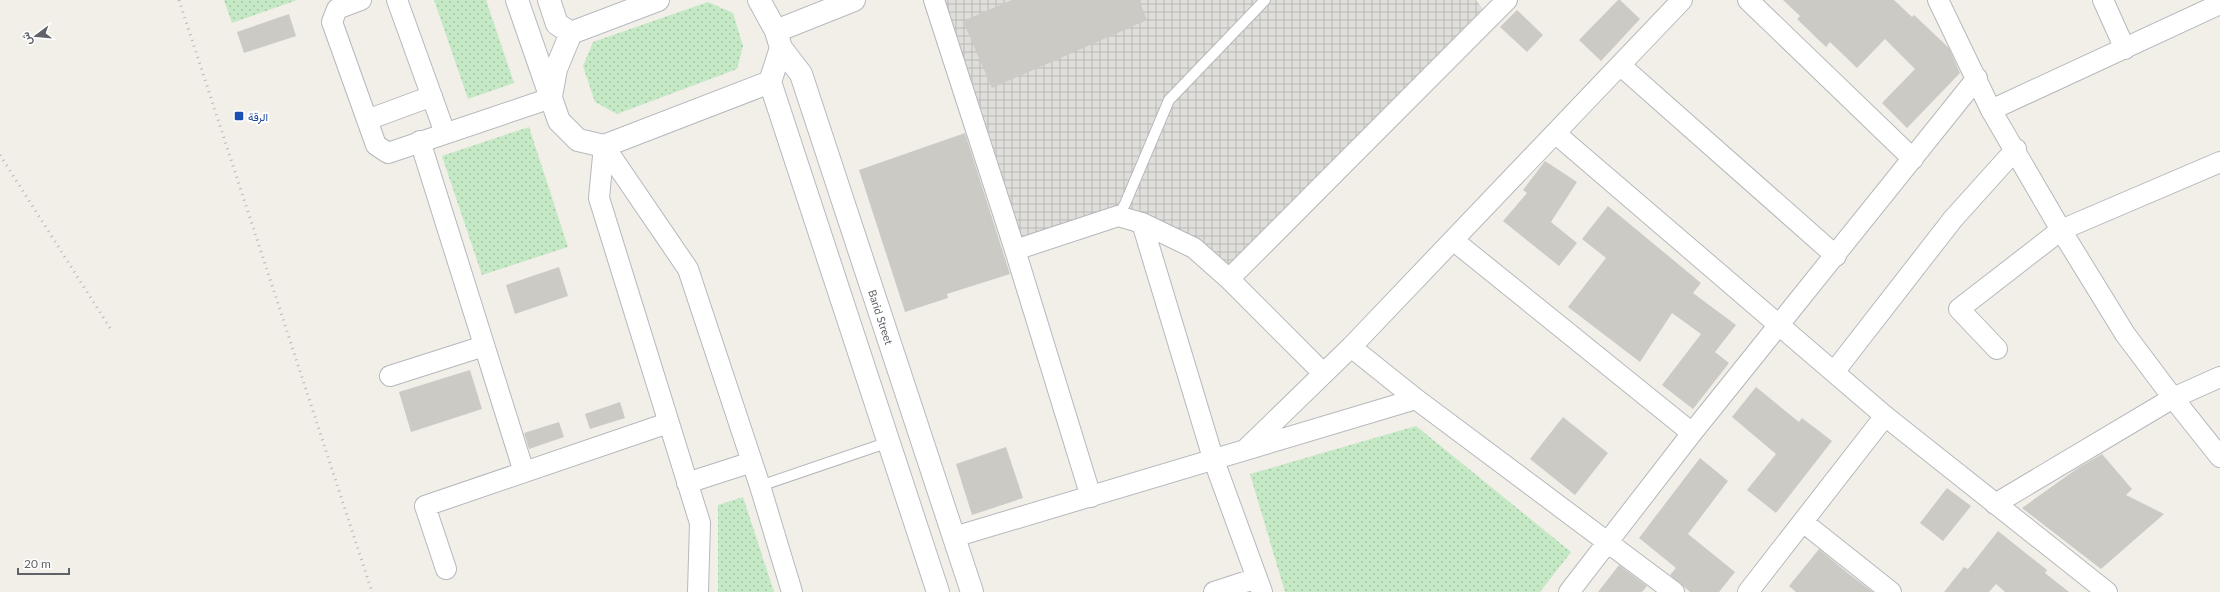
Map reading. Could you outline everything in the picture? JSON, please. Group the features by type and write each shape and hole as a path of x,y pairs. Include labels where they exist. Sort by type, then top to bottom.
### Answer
{"main road":[{"path":"517,0 559,121 578,140 604,146 770,82"},
{"path":"549,0 557,24 571,33"},
{"path":"551,98 556,68 571,33 658,0"},
{"path":"854,0 778,39 770,82 938,592"},
{"name":"Barid Street","path":"764,1 778,39 801,74 972,592"}],"street":[{"path":"361,0 337,9 332,22 376,145 388,153 551,98"},
{"path":"397,0 445,133"},
{"path":"934,0 1015,250 1091,497"},
{"path":"1229,279 1507,0"},
{"path":"1245,450 1351,347 1682,0"},
{"path":"1748,0 1913,158"},
{"path":"1938,0 1977,78 1991,110 2016,149 2061,230 2125,334 2172,398 2220,458"},
{"path":"2103,0 2125,49"},
{"path":"1991,110 2220,4"},
{"path":"1620,65 1836,256"},
{"path":"1569,592 1778,324 1836,256 1977,78"},
{"path":"367,120 432,96"},
{"path":"1555,133 1885,416 2099,589"},
{"path":"420,141 524,472"},
{"path":"604,146 599,198 700,523 698,592"},
{"path":"604,146 688,269 760,486 792,592"},
{"path":"1834,372 1953,220 2016,149"},
{"path":"1998,350 1959,309 2061,230 2220,162"},
{"path":"1015,250 1118,216 1142,223 1194,248 1229,279 1323,373"},
{"path":"1142,223 1213,458 1259,585 1214,592"},
{"path":"1453,240 1692,433"},
{"path":"390,376 484,346"},
{"path":"1351,347 1416,399 1674,592"},
{"path":"1995,504 2172,398 2220,377"},
{"path":"954,537 1091,497 1213,458 1245,450 1416,399"},
{"path":"1748,592 1885,416"},
{"path":"446,569 425,506 668,423"},
{"path":"687,483 752,462"},
{"path":"1803,522 1891,592"}],"lane":[{"path":"1118,216 1125,204 1169,100 1264,0"},
{"path":"760,486 889,442"}],"shaded area":[{"path":"935,0 1476,0 1490,18 1229,279 1118,216 1015,250"}],"green space":[{"path":"224,0 297,0 232,23"},
{"path":"434,0 486,0 514,83 468,99"},
{"path":"708,2 733,13 743,46 737,69 617,114 595,102 583,66 593,42"},
{"path":"529,127 568,247 482,275 442,156"},
{"path":"1416,426 1571,552 1540,592 1285,592 1250,474"},
{"path":"743,497 774,592 718,592 718,505"}],"building":[{"path":"1012,0 1139,0 1147,20 992,88 963,21"},
{"path":"1618,0 1620,0 1640,19 1601,61 1579,40"},
{"path":"1783,0 1894,0 1912,17 1914,15 1949,48 1960,73 1907,128 1882,103 1915,69 1885,39 1857,68 1830,42 1826,47 1797,19 1800,16"},
{"path":"1517,10 1543,35 1527,52 1500,27"},
{"path":"289,14 296,36 244,53 237,32"},
{"path":"965,133 1010,274 947,294 948,298 905,312 859,170"},
{"path":"1545,161 1577,182 1551,222 1577,243 1559,266 1503,221 1527,193 1523,190"},
{"path":"1608,206 1701,283 1693,293 1736,325 1715,352 1729,363 1693,409 1662,385 1701,334 1672,313 1640,362 1568,307 1606,258 1582,239"},
{"path":"559,267 568,296 515,314 506,285"},
{"path":"470,370 482,409 411,432 399,392"},
{"path":"1756,387 1799,422 1802,418 1832,441 1776,513 1747,490 1776,454 1732,417"},
{"path":"620,402 625,418 590,429 585,414"},
{"path":"1563,417 1608,453 1575,495 1530,459"},
{"path":"559,422 564,437 529,449 524,433"},
{"path":"1006,447 1023,498 972,515 956,464"},
{"path":"2102,454 2132,489 2126,495 2164,514 2101,569 2022,508 2078,468"},
{"path":"1700,458 1728,481 1688,534 1735,572 1719,592 1690,592 1670,575 1676,568 1639,538"},
{"path":"1947,488 1971,506 1943,541 1920,523"},
{"path":"1998,531 2047,570 2045,573 2069,592 2005,592 1996,584 1989,592 1944,592 1964,567 1968,569"},
{"path":"1819,549 1873,592 1796,592 1789,586"},
{"path":"1619,565 1647,586 1642,592 1598,592"}],"railway":[{"path":"179,0 372,592"},
{"path":"0,155 110,328"}],"place":[{"name":"الرقة","path":"239,116"}]}
